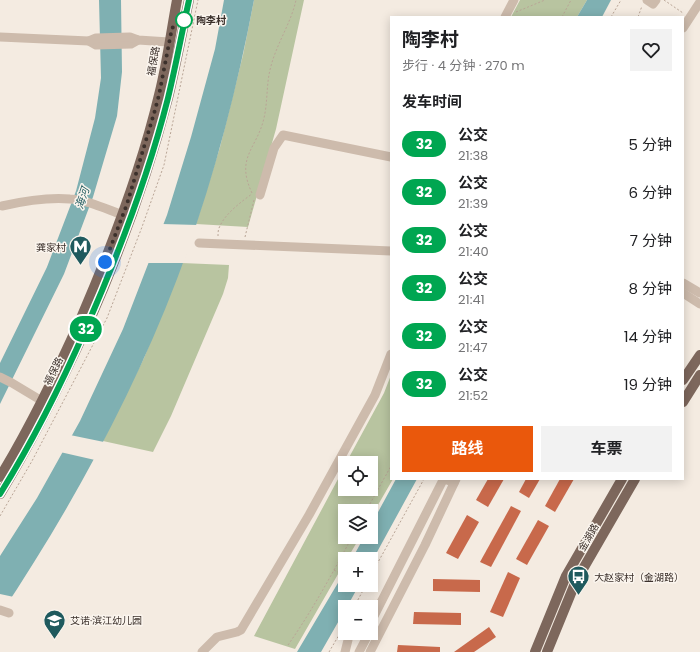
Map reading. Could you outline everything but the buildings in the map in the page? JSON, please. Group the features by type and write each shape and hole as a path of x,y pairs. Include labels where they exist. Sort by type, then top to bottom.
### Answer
{"main road":[{"name":"福保路","path":"0,477 16,452 57,372 100,273 123,215 159,95 176,0"},
{"name":"福保路","path":"0,494 23,456 65,376 109,277 133,213 168,97 189,0"},
{"path":"684,378 700,354"},
{"path":"684,400 700,375"},
{"name":"金湖路","path":"535,652 566,576 621,480"},
{"name":"金湖路","path":"547,652 576,581 634,480"}],"street":[{"path":"505,16 514,0"},
{"path":"645,3 653,4 656,0"},
{"path":"684,26 700,2"},
{"path":"0,37 89,41 96,45 131,44 138,40 169,42"},
{"path":"256,194 274,148 283,135 390,157"},
{"path":"2,206 33,200 70,198 93,204 123,215"},
{"path":"199,244 390,251"},
{"path":"684,284 700,293"},
{"path":"684,294 700,304"},
{"path":"202,652 217,637 241,630 309,515 375,395 390,357"},
{"path":"0,377 42,401"},
{"path":"378,608 444,480"},
{"path":"378,636 425,545 455,481"},
{"path":"345,652 348,640"},
{"path":"359,652 365,640"},
{"path":"370,652 376,640"}],"path":[{"path":"256,194 248,185 245,173 248,154 260,131 264,118 271,66 290,20 296,0"},
{"path":"505,16 524,10 545,0"},
{"path":"563,16 571,0"},
{"path":"612,16 621,0"},
{"path":"664,0 690,17"},
{"path":"638,16 645,3"},
{"path":"217,244 219,226 238,203 256,194"},
{"path":"243,245 256,194"},
{"path":"370,504 390,468"},
{"path":"378,562 423,480"},
{"path":"288,645 303,624 348,544"},
{"path":"334,570 338,572"},
{"path":"329,652 338,640"}],"green space":[{"path":"254,0 304,0 276,129 248,227 196,224 220,147 243,55"},
{"path":"520,0 587,0 578,16 512,16"},
{"path":"182,263 229,265 228,278 223,294 171,416 153,452 103,441 144,358"},
{"path":"390,378 390,480 392,480 378,505 338,504 338,544 356,544 351,552 338,552 338,574 295,649 254,636 338,479 338,496 378,496 378,456 350,456 384,393"}],"water":[{"name":"海河","path":"99,0 121,0 122,72 117,116 93,197 64,274 0,404 0,363 47,267 76,191 95,118 101,78"},
{"path":"224,0 254,0 222,141 201,211 177,279 140,367 98,452 51,535 0,615 0,556 37,498 80,421 123,329 167,215 191,137 215,49"},
{"path":"587,0 611,0 603,16 578,16"},
{"path":"395,480 416,480 377,552 356,552 360,544 378,544 378,512"},
{"path":"338,583 338,592 355,592 351,600 338,600 338,622 321,652 297,652"}],"pier":[{"path":"162,224 198,225 184,263 147,263"},
{"path":"70,435 104,442 95,460 60,452"},
{"path":"0,594 14,597 0,617"}],"bus line":[{"name":"32","path":"0,494 23,456 65,376 109,277 136,206 146,174 168,97 189,0"}],"place":[{"name":"陶李村","path":"184,20"},
{"name":"龚家村","path":"81,266"},
{"name":"大赵家村（金湖路）","path":"578,596"},
{"name":"艾诺·滨江幼儿园","path":"54,640"}],"route":[{"path":"105,262 127,204 155,110 172,28 184,20"}]}
